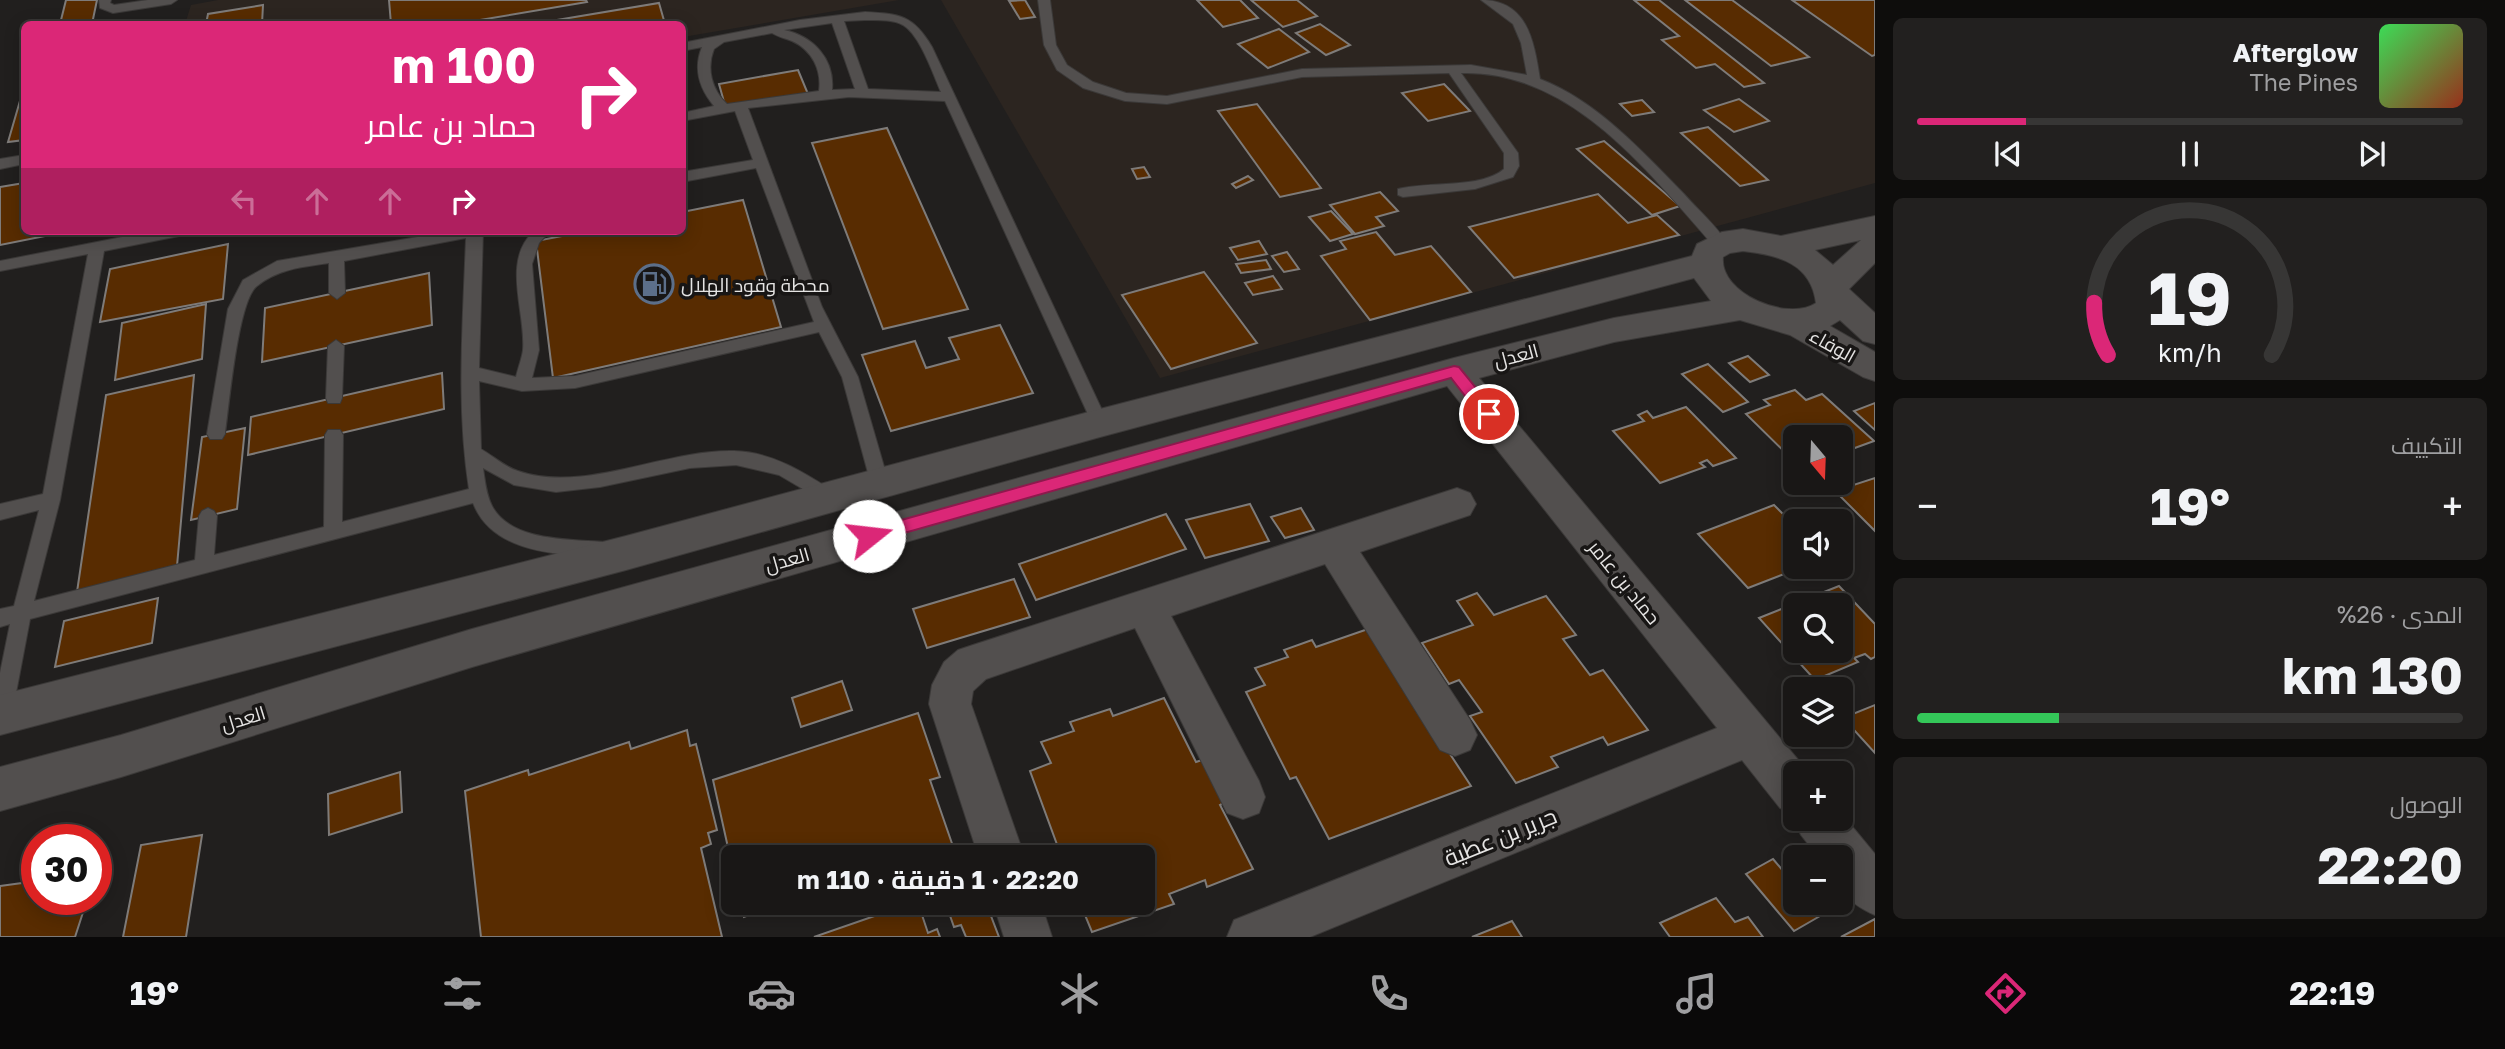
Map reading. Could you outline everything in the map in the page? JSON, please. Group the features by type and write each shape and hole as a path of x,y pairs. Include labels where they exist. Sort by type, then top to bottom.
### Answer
{"street":[{"path":"1783,246 1875,227"},
{"path":"1738,239 1759,240 1783,246 1804,257 1821,271 1833,291 1833,307 1824,316 1809,321 1791,322 1766,318 1743,308 1723,294 1710,279 1713,253 1738,239"},
{"path":"1833,291 1851,266 1875,246"},
{"name":"العدل","path":"1,714 626,553 1100,423 1569,302 1713,253"},
{"name":"الوفاء","path":"1833,291 1875,332"},
{"name":"العدل","path":"0,789 121,756 485,645 1454,372 1614,330 1743,308"},
{"name":"الوفاء","path":"1791,322 1875,368"},
{"name":"حماد بن عامر","path":"1454,372 1783,776"},
{"path":"998,845 950,704 955,680 973,664 1457,504"},
{"path":"1334,545 1455,735"},
{"path":"1144,607 1243,797"},
{"name":"جرير بن عطية","path":"1251,937 1750,736"},
{"path":"1827,831 1875,891"},
{"path":"1021,915 1028,937"}],"lane":[{"path":"105,0 104,5 113,9 171,1"},
{"path":"1044,0 1050,45 1062,66 1088,85 1125,97 1167,100 1302,73 1452,69 1492,71 1534,82 1584,109 1658,178 1713,253"},
{"path":"1487,0 1510,13 1523,26 1528,40 1534,82"},
{"path":"686,46 836,18 882,15 906,22 917,32 950,97 1100,423"},
{"path":"836,18 844,33 863,92"},
{"path":"768,32 790,34 808,43 822,62 828,83 825,96"},
{"path":"719,41 708,47 702,69 716,103 723,108"},
{"path":"1403,192 1498,180 1511,170 1511,153 1452,69"},
{"path":"686,114 863,92 908,91 950,97"},
{"path":"740,106 821,326 850,377 880,484"},
{"path":"0,164 21,160"},
{"path":"686,176 761,163"},
{"path":"0,267 157,235"},
{"path":"216,434 236,309 248,284 277,266 418,244 457,235"},
{"path":"475,235 470,372 475,484 485,512 511,533 547,543 626,553"},
{"path":"522,386 531,350 524,264 532,241 539,235"},
{"path":"1,714 22,612 51,500 97,246"},
{"path":"336,255 337,293"},
{"path":"470,372 494,381 522,386 575,382 683,353 821,326"},
{"path":"334,398 336,346"},
{"path":"333,531 334,435"},
{"path":"473,453 489,467 510,478 534,484 558,485 583,483 681,461 737,456 789,469 811,481 830,498"},
{"path":"0,618 478,494"},
{"path":"0,512 51,500"},
{"path":"204,566 208,516"}],"shaded area":[{"path":"218,0 899,0 686,36 686,21 186,21 191,5"},
{"path":"941,0 1875,0 1875,183 1160,378"}],"building":[{"path":"66,0 97,0 93,21 61,21"},
{"path":"389,0 587,2 474,21 391,21"},
{"path":"1025,0 1035,17 1020,19 1009,1"},
{"path":"1197,0 1240,0 1258,18 1223,27"},
{"path":"1251,0 1297,0 1317,16 1283,27"},
{"path":"1634,0 1659,0 1764,83 1744,87 1715,64 1696,68 1662,40 1679,36"},
{"path":"1685,0 1732,0 1809,57 1771,66"},
{"path":"1792,0 1875,0 1875,55 1872,56"},
{"path":"659,3 664,21 551,21"},
{"path":"263,5 262,21 207,21 208,14"},
{"path":"1320,24 1350,45 1326,55 1296,33"},
{"path":"1279,29 1309,52 1268,68 1238,44"},
{"path":"798,70 808,94 726,109 719,84"},
{"path":"1444,84 1470,111 1428,121 1402,93"},
{"path":"21,97 21,140 8,142"},
{"path":"1739,99 1769,121 1734,132 1704,110"},
{"path":"1642,100 1654,112 1632,116 1620,104"},
{"path":"1257,104 1321,188 1280,197 1218,111"},
{"path":"1708,127 1768,180 1740,186 1681,133"},
{"path":"887,128 968,309 883,329 812,143"},
{"path":"1604,141 1680,206 1652,215 1577,149"},
{"path":"1144,167 1150,177 1137,179 1132,169"},
{"path":"1248,176 1253,180 1236,188 1232,184"},
{"path":"21,184 21,235 50,235 0,245 0,187"},
{"path":"1380,192 1398,211 1376,217 1384,226 1355,234 1330,205"},
{"path":"1598,194 1628,223 1657,215 1679,235 1514,278 1469,227"},
{"name":"محطة وقود الهلال","path":"743,200 781,327 553,378 536,241 567,235 686,235 686,211"},
{"path":"1331,211 1353,234 1330,241 1309,217"},
{"path":"1376,232 1395,255 1431,246 1471,292 1370,320 1321,256 1346,249 1340,241"},
{"path":"1259,241 1267,254 1238,260 1230,248"},
{"path":"228,244 223,299 100,322 110,269"},
{"path":"1287,252 1299,269 1284,272 1272,256"},
{"path":"1266,260 1271,269 1241,273 1236,264"},
{"path":"1204,272 1257,343 1171,369 1122,295"},
{"path":"429,273 432,325 262,362 265,308"},
{"path":"1273,276 1282,289 1253,295 1245,283"},
{"path":"206,304 202,359 115,380 122,323"},
{"path":"1000,325 1033,393 891,431 862,355 915,341 926,368 959,359 949,338"},
{"path":"1748,356 1769,375 1750,382 1729,363"},
{"path":"1708,364 1748,402 1723,412 1682,374"},
{"path":"442,373 444,409 248,455 251,417"},
{"path":"194,375 177,566 77,592 106,395"},
{"path":"1795,390 1806,400 1822,394 1874,441 1853,449 1853,425 1783,425 1783,450 1746,414 1770,405 1764,400"},
{"path":"1875,403 1875,430 1854,411"},
{"path":"1686,407 1736,458 1713,466 1707,460 1700,463 1705,467 1660,483 1613,431 1644,421 1638,415 1647,411 1653,418"},
{"path":"245,428 237,509 191,520 202,437"},
{"path":"1875,478 1875,531 1839,495 1853,495 1853,485"},
{"path":"1250,504 1269,541 1205,558 1186,520"},
{"path":"1774,505 1783,514 1783,574 1748,588 1698,534"},
{"path":"1301,508 1314,530 1285,538 1271,517"},
{"path":"1166,514 1186,549 1036,600 1019,564"},
{"path":"1014,579 1030,617 927,648 913,609"},
{"path":"1839,586 1846,593 1822,593"},
{"path":"1477,593 1494,615 1546,596 1576,635 1563,639 1590,675 1603,670 1648,730 1608,745 1603,737 1551,757 1558,767 1516,783 1470,716 1482,712 1459,680 1449,684 1422,643 1473,625 1457,601"},
{"path":"158,598 152,643 55,667 64,621"},
{"path":"1853,601 1875,624 1875,657 1871,659 1865,654 1854,658 1858,662 1822,677 1812,677 1800,663 1853,663"},
{"path":"1783,608 1783,645 1759,618"},
{"path":"1368,629 1471,786 1329,839 1296,777 1290,779 1246,692 1265,685 1255,668 1288,657 1284,650 1312,640 1316,647"},
{"path":"842,681 852,710 801,727 792,698"},
{"path":"1164,698 1196,762 1202,760 1224,803 1220,805 1253,869 1207,887 1205,880 1169,894 1174,904 1155,910 1155,845 1057,845 1030,771 1051,763 1041,742 1074,731 1070,722 1110,709 1113,716"},
{"path":"1875,705 1875,753 1853,729 1853,714"},
{"path":"918,713 940,777 930,780 952,845 727,845 713,780"},
{"path":"687,730 690,746 696,744 717,830 708,833 711,844 701,848 722,937 481,937 465,791 528,770 529,775 629,742 631,749"},
{"path":"400,772 402,812 329,835 328,794"},
{"path":"202,835 186,937 123,937 141,845"},
{"path":"1773,859 1783,871 1783,915 1820,916 1794,931 1746,874"},
{"path":"21,883 21,915 82,915 75,937 0,937 0,886"},
{"path":"1716,898 1735,922 1748,917 1763,937 1670,937 1660,923"},
{"path":"877,915 922,915 928,933 937,929 940,937 814,937"},
{"path":"950,915 991,915 999,937 966,937 961,925 954,927"},
{"path":"1085,915 1142,915 1092,932"},
{"path":"1875,919 1875,937 1841,937"},
{"path":"1512,921 1522,937 1472,937"}],"place":[{"name":"محطة وقود الهلال","path":"654,284"}],"route":[{"path":"869,536 1454,372 1489,414"}]}
